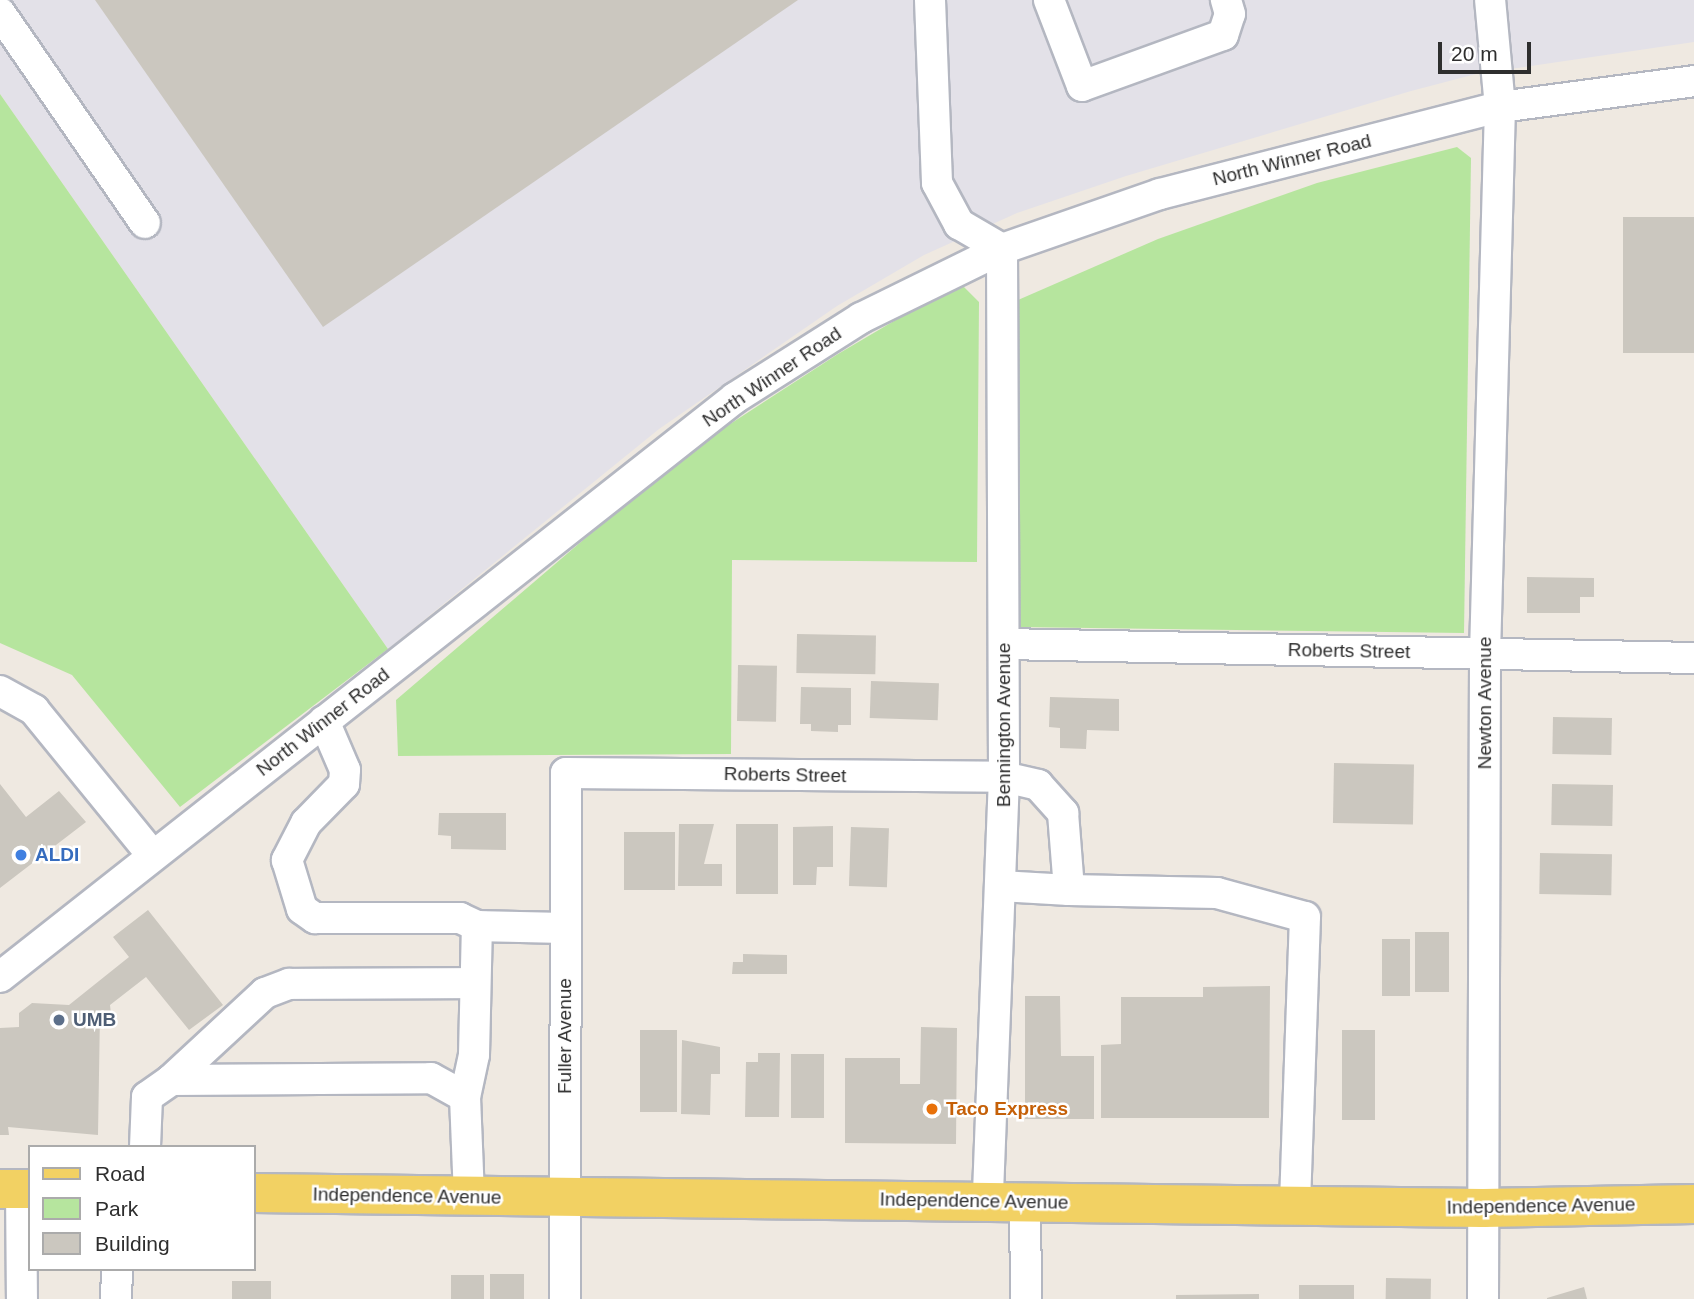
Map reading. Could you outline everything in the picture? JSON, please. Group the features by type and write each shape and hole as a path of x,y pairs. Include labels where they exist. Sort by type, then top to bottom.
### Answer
{"main road":[{"name":"Independence Avenue","path":"256,1193 565,1199 988,1201 1483,1208 1694,1204"}],"street":[{"path":"930,0 937,183 959,224 1002,249"},
{"path":"1049,0 1082,86 1223,35 1230,14 1226,0"},
{"name":"Newton Avenue","path":"1483,1299 1485,654 1500,107 1490,0"},
{"path":"0,13 145,223"},
{"name":"North Winner Road","path":"0,977 734,398 861,318 1002,249 1160,194 1500,107 1694,81"},
{"name":"Bennington Avenue","path":"988,1201 1004,777 1002,249"},
{"name":"Roberts Street","path":"1004,644 1694,657"},
{"path":"0,691 34,710 153,856"},
{"path":"324,721 345,770 344,784 306,823 287,860 292,890 314,918 460,918 477,926 565,928"},
{"name":"Roberts Street","path":"566,773 1004,777 1038,785 1063,813 1069,890"},
{"name":"Fuller Avenue","path":"565,1299 566,773"},
{"path":"1000,886 1217,893 1305,917 1295,1206"},
{"path":"469,1197 465,1097 477,926"},
{"path":"145,1145 147,1097 171,1080 265,993 289,984 475,983"},
{"path":"171,1080 431,1078 465,1097"},
{"path":"2,1299 22,1299 17,1189"},
{"path":"1026,1202 1026,1299"},
{"path":"116,1299 117,1271"}],"shaded area":[{"path":"0,0 1694,0 1694,42 1476,74 1411,91 1126,176 1017,213 924,255 837,306 659,429 388,649 0,94"}],"green space":[{"path":"0,94 388,649 180,807 72,675 0,643"},
{"path":"1457,147 1471,158 1464,633 1018,627 1018,300 1158,239 1317,183"},
{"path":"964,287 979,302 977,562 732,560 731,754 398,756 396,700 623,506 727,426 838,354 950,288"}],"building":[{"path":"95,0 798,0 323,327"},
{"path":"1623,217 1694,217 1694,353 1623,353"},
{"path":"1527,577 1594,578 1594,597 1580,597 1580,613 1527,613"},
{"path":"797,634 876,635 875,674 796,673"},
{"path":"738,665 777,666 776,722 737,721"},
{"path":"871,681 939,683 938,720 870,718"},
{"path":"801,687 851,688 851,725 838,725 838,732 811,731 811,724 800,724"},
{"path":"1050,697 1119,699 1119,731 1087,730 1086,749 1060,748 1060,728 1049,727"},
{"path":"1553,717 1612,718 1611,755 1552,754"},
{"path":"1334,763 1414,764 1413,824 1333,823"},
{"name":"ALDI","path":"0,784 26,817 59,791 86,822 0,888"},
{"path":"1552,784 1613,785 1612,826 1551,825"},
{"path":"439,813 506,813 506,850 451,849 451,836 438,835"},
{"path":"679,824 714,824 704,864 722,864 722,886 678,886"},
{"path":"736,824 778,824 778,894 736,894"},
{"path":"833,826 833,867 817,867 816,885 793,885 793,827"},
{"path":"851,827 889,828 887,887 849,886"},
{"path":"624,832 675,832 675,890 624,890"},
{"path":"1540,853 1612,854 1611,895 1539,894"},
{"name":"UMB","path":"148,910 223,1005 189,1030 146,977 110,1005 111,1014 100,1014 98,1135 8,1127 9,1135 0,1135 0,1028 19,1027 19,1013 32,1003 69,1005 129,957 113,937"},
{"path":"1415,932 1449,932 1449,992 1415,992"},
{"path":"1382,939 1410,939 1410,996 1382,996"},
{"path":"743,954 787,955 787,974 732,974 733,962 743,962"},
{"path":"1270,986 1269,1118 1101,1118 1101,1045 1121,1044 1121,997 1203,997 1203,987"},
{"path":"1025,996 1060,996 1061,1056 1094,1056 1094,1119 1025,1119"},
{"path":"921,1027 957,1028 956,1144 845,1143 845,1058 900,1058 900,1084 920,1084"},
{"path":"640,1030 677,1030 677,1112 640,1112"},
{"path":"1342,1030 1375,1030 1375,1120 1342,1120"},
{"path":"682,1040 720,1047 720,1074 711,1074 710,1115 681,1114"},
{"path":"758,1053 780,1053 779,1117 745,1117 746,1062 758,1062"},
{"path":"791,1054 824,1054 824,1118 791,1118"},
{"path":"490,1274 524,1274 524,1299 490,1299"},
{"path":"451,1275 484,1275 484,1299 451,1299"},
{"path":"1386,1278 1431,1279 1431,1299 1386,1299"},
{"path":"232,1281 271,1281 271,1299 232,1299"},
{"path":"1299,1285 1354,1285 1354,1299 1299,1299"},
{"path":"1584,1287 1587,1299 1547,1299 1547,1298"},
{"path":"1259,1294 1259,1299 1176,1299 1176,1295"}],"place":[{"name":"ALDI","path":"21,855"},
{"name":"UMB","path":"59,1020"},
{"name":"Taco Express","path":"932,1109"}]}
